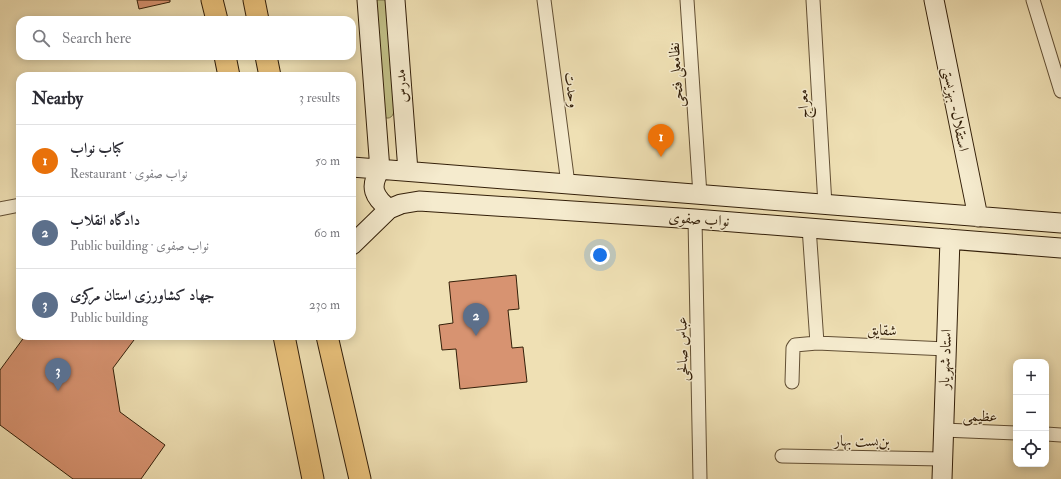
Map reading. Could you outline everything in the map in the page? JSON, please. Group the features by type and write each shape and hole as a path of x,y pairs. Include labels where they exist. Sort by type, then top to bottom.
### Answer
{"main road":[{"path":"212,0 216,16"},
{"path":"254,0 257,16"},
{"path":"226,60 229,72"},
{"path":"267,60 269,72"},
{"path":"285,340 313,479"},
{"path":"328,340 360,479"}],"street":[{"name":"مدرس","path":"367,0 380,170"},
{"name":"مدرس","path":"395,0 408,171"},
{"name":"وحدت","path":"544,0 568,184"},
{"name":"نظامعلی فتحی","path":"687,0 700,195"},
{"name":"معراج","path":"814,0 825,205"},
{"name":"استقلال- بهزیستی","path":"934,0 978,217"},
{"path":"1033,0 1061,91"},
{"name":"نواب صفوی","path":"356,167 1061,223"},
{"path":"380,170 373,183 375,193 380,202 389,209"},
{"name":"نواب صفوی","path":"356,241 389,209 401,204 419,201 809,227 1061,248"},
{"path":"0,208 16,206"},
{"name":"عباس صالحی","path":"695,219 700,479"},
{"path":"809,227 817,343"},
{"name":"استاد شهریار","path":"942,479 950,239"},
{"name":"شقایق","path":"792,382 793,348 795,344 817,343 946,349"},
{"name":"عظیمی","path":"943,430 1013,433"},
{"path":"1049,434 1061,435"},
{"name":"بن‌بست بهار","path":"782,456 942,458"}],"shaded area":[{"path":"372,0 389,0 394,112 391,117 388,118 382,116"}],"building":[{"path":"137,0 170,0 170,2 139,9"},
{"path":"516,275 519,309 508,310 512,348 523,347 527,382 460,389 456,349 442,350 439,325 453,323 449,282"},
{"path":"22,340 134,340 113,368 120,412 165,445 141,479 73,479 0,425 0,370"}],"place":[{"name":"کباب نواب","path":"661,157"},
{"name":"دادگاه انقلاب","path":"476,336"},
{"name":"جهاد کشاورزی استان مرکزی","path":"58,391"}]}
